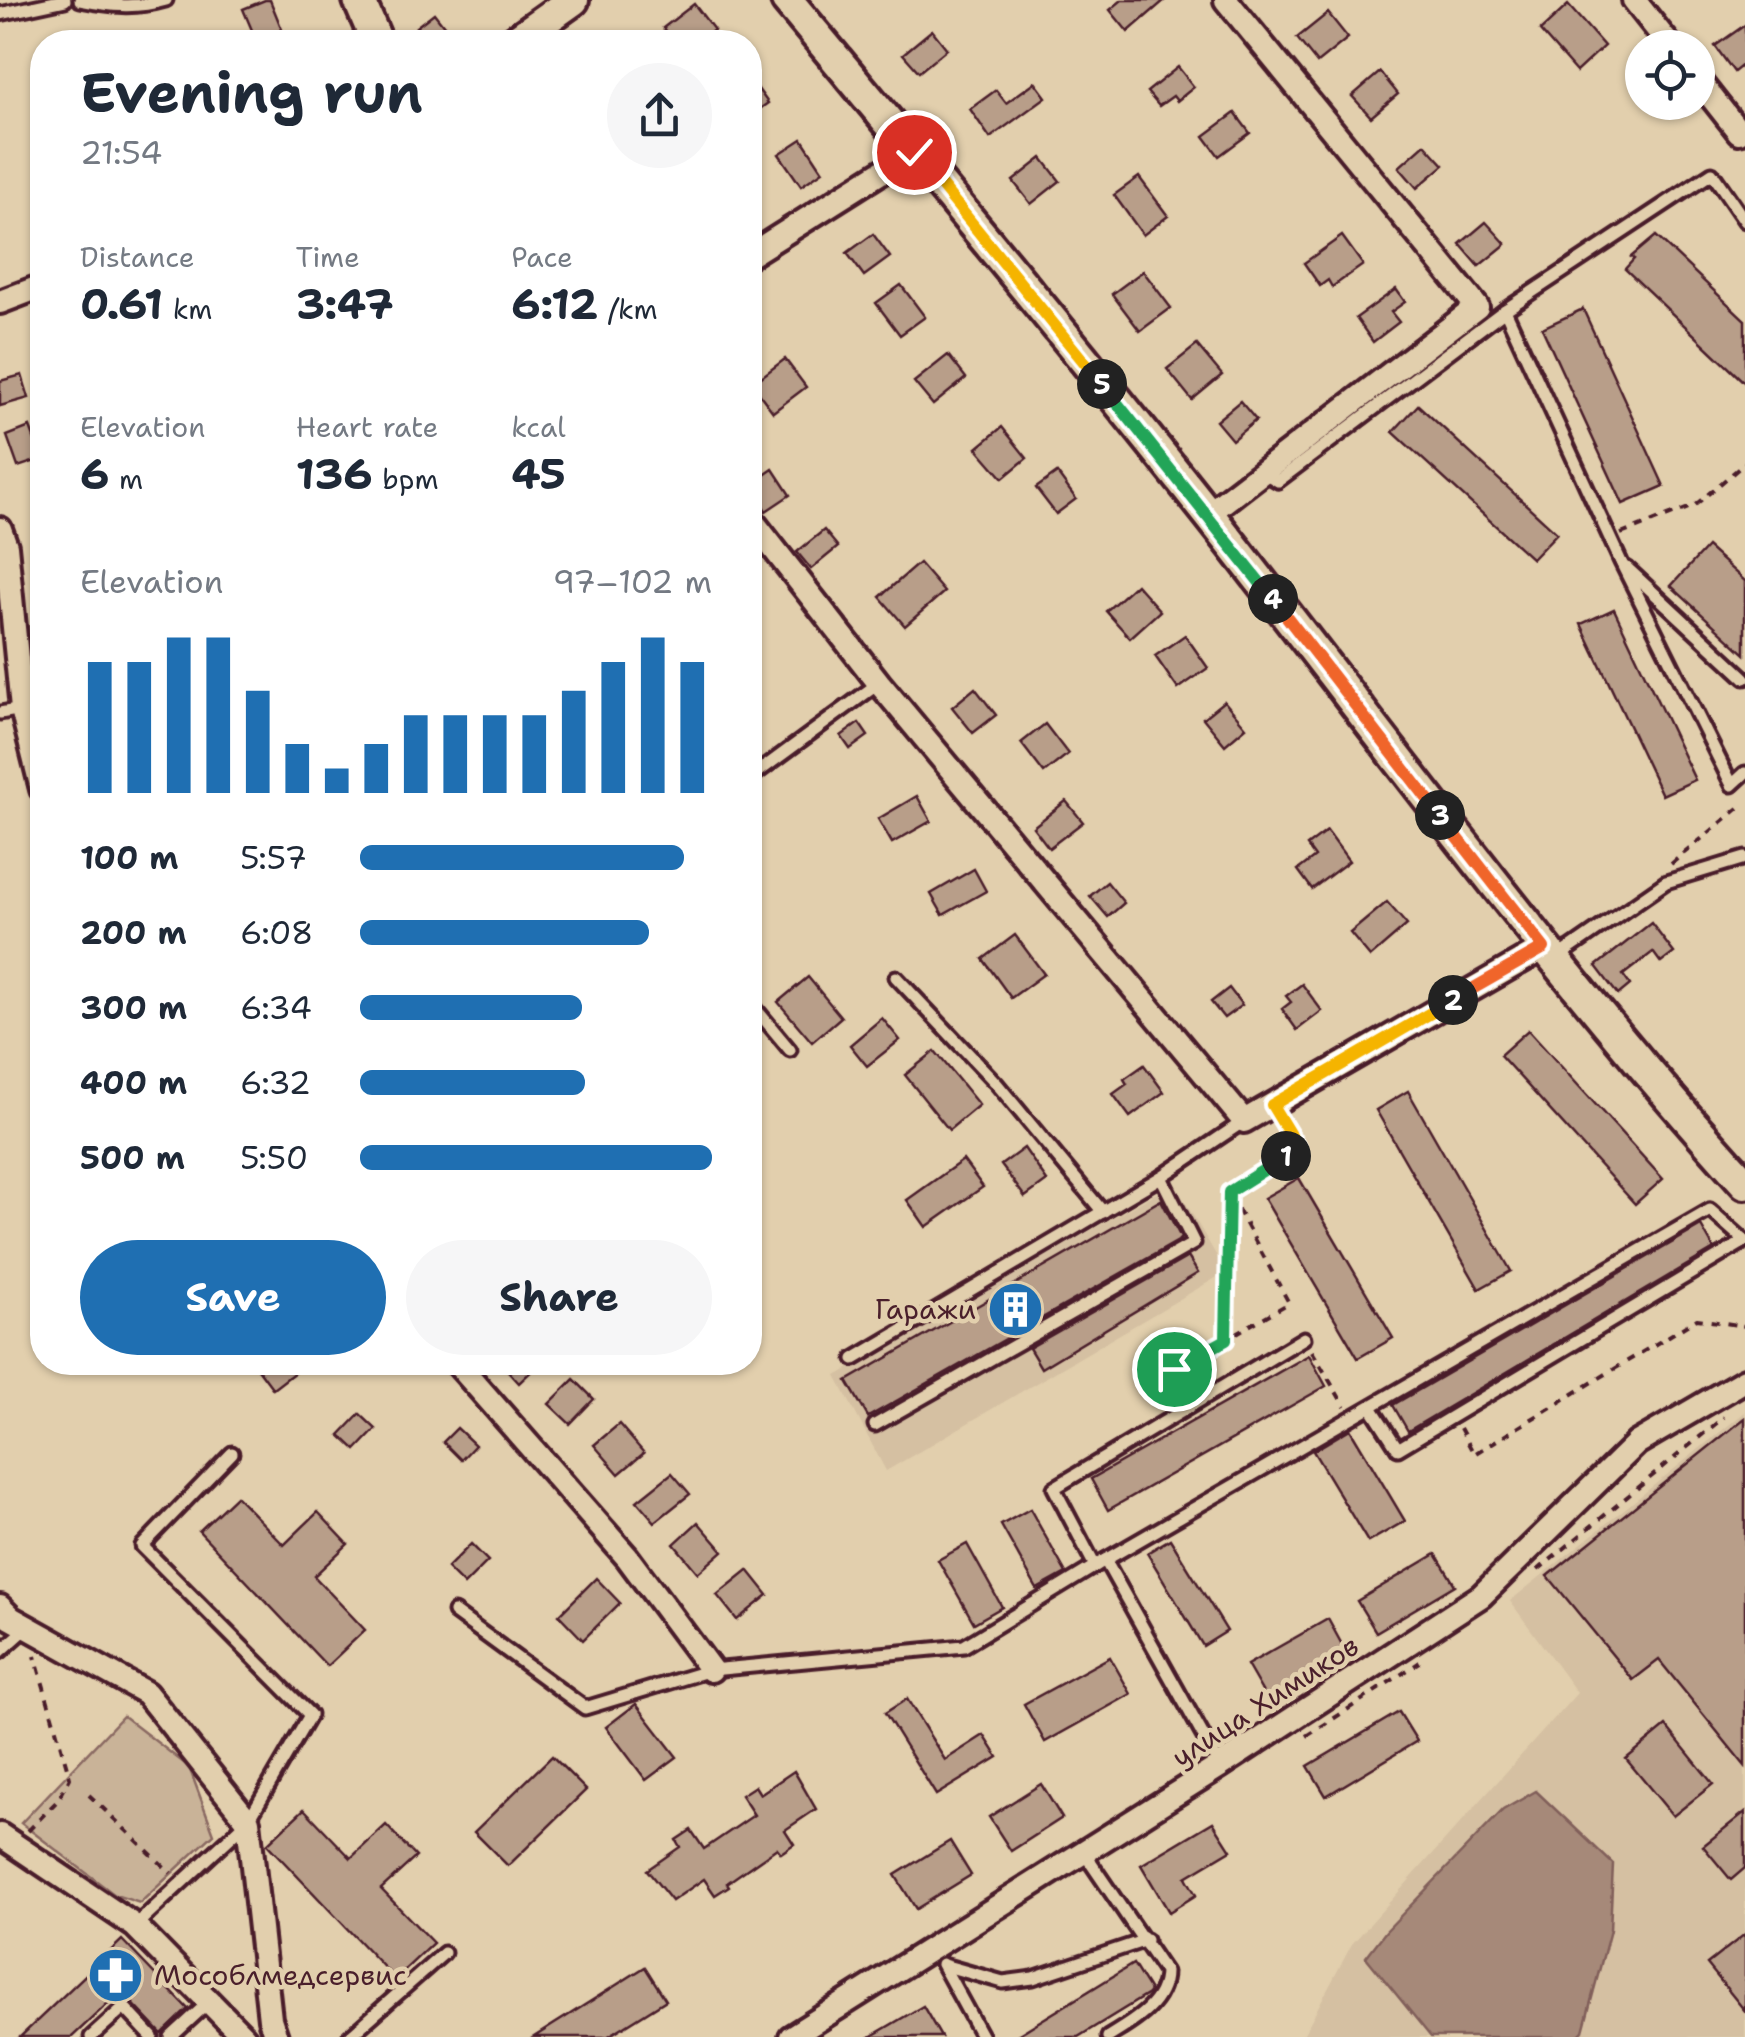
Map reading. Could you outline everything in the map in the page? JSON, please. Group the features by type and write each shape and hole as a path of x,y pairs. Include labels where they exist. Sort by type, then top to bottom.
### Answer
{"street":[{"path":"359,0 372,30"},
{"path":"531,30 573,0"},
{"path":"787,0 1208,514 1549,954 1658,1087 1745,1183"},
{"path":"1208,514 1478,307 1226,0"},
{"path":"1634,0 1658,30"},
{"path":"1715,102 1739,132"},
{"path":"762,247 914,152"},
{"path":"0,302 30,291"},
{"path":"0,529 6,546 11,710 30,758"},
{"path":"762,533 879,684 1244,1121 1549,954"},
{"path":"467,1375 626,1557 711,1670"},
{"name":"улица Химиков","path":"790,2037 938,1956 1084,1852 1481,1596 1637,1443 1745,1380"},
{"path":"0,1607 28,1628 146,1693 248,1821 270,2019 276,2037"},
{"path":"7,1840 135,1926 244,2037"}],"lane":[{"path":"0,14 65,0"},
{"path":"80,0 118,8 166,0"},
{"path":"1262,472 1278,481 1505,310 1712,173 1745,221"},
{"path":"1505,310 1610,539 1732,785 1745,772"},
{"path":"1621,562 1745,678"},
{"path":"762,769 879,684"},
{"path":"1549,954 1666,882 1745,858"},
{"path":"896,977 998,1084 1103,1212"},
{"path":"762,1016 790,1050"},
{"path":"854,1359 1161,1177 1244,1121"},
{"path":"875,1425 1194,1243 1161,1177"},
{"path":"454,1612 585,1708 711,1670 964,1646 1100,1563 1710,1210 1745,1241 1398,1449 1371,1407"},
{"path":"1220,1766 1054,1488 1304,1338"},
{"path":"135,1926 248,1821 310,1715 142,1546 232,1453"},
{"path":"0,1652 28,1628"},
{"path":"1084,1852 1165,1972 1164,1988 1134,2021 1108,2037"},
{"path":"938,1956 1003,1982 1033,1978 1146,1940"},
{"path":"349,2037 444,1953"},
{"path":"938,1956 982,2037"},
{"path":"171,2037 209,2002"},
{"path":"91,2037 124,2007 152,2037"}],"path":[{"path":"1610,539 1694,506 1745,463"},
{"path":"1666,882 1667,867 1745,803"},
{"path":"1229,1192 1298,1148 1272,1105"},
{"path":"1196,1403 1174,1369 1289,1303 1229,1192"},
{"path":"1226,1340 1229,1192"},
{"path":"1453,1415 1474,1454 1696,1319 1745,1326"},
{"path":"1304,1338 1352,1418"},
{"path":"7,1840 59,1800 70,1778 28,1628"},
{"path":"90,1794 182,1883"}],"shaded area":[{"path":"1174,1183 1226,1272 886,1471 836,1376"},
{"path":"1745,1412 1745,2037 1302,2037 1352,1944 1577,1693 1510,1601"},
{"path":"123,1716 189,1767 214,1834 140,1903 115,1895 21,1823"},
{"path":"1536,1791 1613,1864 1610,1930 1583,2031 1577,2037 1431,2037 1366,1957 1386,1931 1503,1810"}],"building":[{"path":"270,0 282,30 252,30 243,9"},
{"path":"1122,0 1165,0 1128,32 1110,10"},
{"path":"694,4 714,30 665,30"},
{"path":"1568,5 1604,46 1576,72 1540,31"},
{"path":"434,13 447,30 419,30 416,27"},
{"path":"1328,13 1348,38 1317,63 1297,38"},
{"path":"1745,25 1745,63 1734,72 1715,46"},
{"path":"932,30 947,49 919,72 903,54"},
{"path":"1178,67 1194,87 1177,101 1173,96 1159,106 1147,92"},
{"path":"1380,72 1398,94 1371,117 1352,96"},
{"path":"1035,82 1046,97 990,138 970,109 996,90 1006,103"},
{"path":"1235,113 1250,133 1219,156 1204,136"},
{"path":"802,139 823,171 801,186 779,154"},
{"path":"1425,144 1444,165 1417,188 1399,167"},
{"path":"1042,158 1060,181 1031,204 1013,181"},
{"path":"1139,177 1168,216 1143,235 1114,195"},
{"path":"1486,222 1506,244 1479,266 1460,244"},
{"path":"873,234 890,257 864,276 847,253"},
{"path":"1342,236 1363,265 1332,287 1328,280 1320,286 1304,263"},
{"path":"1656,236 1745,320 1745,383 1625,269 1634,259 1631,257"},
{"path":"1143,271 1171,308 1140,331 1112,294"},
{"path":"901,285 925,317 900,335 876,303"},
{"path":"1396,289 1405,302 1391,312 1399,322 1373,342 1356,318"},
{"path":"1583,309 1664,486 1623,504 1542,328"},
{"path":"1197,345 1222,375 1192,400 1167,369"},
{"path":"948,355 966,378 933,405 914,382"},
{"path":"785,359 806,387 773,412 762,397 762,376"},
{"path":"22,375 29,398 0,406 0,381"},
{"path":"1240,401 1256,420 1232,440 1216,421"},
{"path":"1418,405 1557,533 1532,559 1393,432"},
{"path":"30,427 30,463 18,467 7,436"},
{"path":"1002,427 1027,458 1003,478 977,448"},
{"path":"773,469 790,495 766,511 762,504 762,477"},
{"path":"1057,473 1076,499 1056,514 1036,488"},
{"path":"824,530 838,547 811,569 797,552"},
{"path":"1707,547 1745,581 1745,654 1671,586"},
{"path":"919,563 944,592 905,626 880,597"},
{"path":"1136,584 1160,611 1130,638 1106,611"},
{"path":"1614,609 1695,780 1662,795 1581,624"},
{"path":"1185,635 1208,668 1178,689 1155,656"},
{"path":"975,688 996,715 973,733 952,707"},
{"path":"1224,701 1246,727 1225,745 1203,718"},
{"path":"859,723 868,736 850,749 841,736"},
{"path":"1045,724 1068,754 1044,773 1021,743"},
{"path":"917,796 931,821 892,843 878,819"},
{"path":"1066,801 1083,822 1049,848 1033,827"},
{"path":"1327,831 1349,861 1312,889 1298,870 1315,857 1307,846"},
{"path":"974,869 986,891 943,915 931,894"},
{"path":"1107,882 1124,903 1108,917 1090,896"},
{"path":"1387,902 1407,925 1370,957 1350,933"},
{"path":"1651,923 1674,953 1661,963 1653,952 1623,975 1630,985 1618,995 1596,966"},
{"path":"1015,935 1044,974 1011,998 983,959"},
{"path":"808,977 841,1017 812,1042 778,1002"},
{"path":"1302,984 1322,1011 1297,1030 1282,1009 1291,1002 1286,996"},
{"path":"1229,988 1242,1005 1224,1018 1211,1002"},
{"path":"882,1018 900,1040 867,1066 850,1045"},
{"path":"1528,1030 1663,1179 1635,1204 1500,1055"},
{"path":"935,1051 979,1105 949,1130 905,1075"},
{"path":"1144,1065 1164,1092 1130,1117 1113,1094 1127,1084 1124,1079"},
{"path":"1408,1091 1511,1271 1479,1289 1376,1110"},
{"path":"1024,1148 1047,1181 1025,1197 1001,1165"},
{"path":"963,1160 983,1187 926,1227 907,1200"},
{"path":"1299,1178 1393,1338 1358,1358 1264,1198"},
{"name":"Гаражи","path":"1161,1200 1181,1238 1178,1241 868,1417 847,1381"},
{"path":"1701,1226 1714,1249 1408,1431 1393,1405"},
{"path":"1188,1257 1198,1273 1041,1368 1029,1348"},
{"path":"1309,1355 1326,1386 1108,1510 1091,1479"},
{"path":"263,1375 291,1375 273,1389"},
{"path":"574,1379 594,1399 570,1424 549,1404"},
{"path":"360,1414 376,1429 356,1450 340,1435"},
{"path":"1745,1418 1745,1766 1659,1660 1633,1680 1548,1576"},
{"path":"619,1424 644,1453 619,1474 594,1445"},
{"path":"457,1428 475,1445 461,1460 443,1442"},
{"path":"1350,1429 1405,1521 1368,1542 1313,1451"},
{"path":"672,1473 690,1494 655,1522 637,1501"},
{"path":"236,1496 284,1545 318,1512 348,1544 314,1576 365,1630 327,1666 199,1531"},
{"path":"1030,1509 1066,1573 1037,1589 1001,1525"},
{"path":"698,1522 723,1551 698,1573 674,1544"},
{"path":"1170,1539 1227,1631 1203,1646 1147,1553"},
{"path":"471,1544 488,1561 464,1585 447,1568"},
{"path":"967,1544 1002,1607 974,1623 938,1560"},
{"path":"1436,1554 1455,1585 1376,1632 1357,1601"},
{"path":"748,1570 768,1595 737,1620 717,1595"},
{"path":"596,1578 620,1603 583,1640 559,1615"},
{"path":"1328,1619 1346,1652 1266,1698 1247,1665"},
{"path":"1110,1657 1131,1694 1045,1742 1024,1704"},
{"path":"907,1699 945,1760 984,1735 998,1757 936,1795 885,1713"},
{"path":"636,1704 677,1757 646,1780 606,1727"},
{"path":"1399,1712 1417,1741 1326,1796 1308,1766"},
{"path":"1666,1726 1713,1784 1673,1816 1626,1759"},
{"path":"552,1756 586,1790 508,1866 474,1832"},
{"path":"794,1771 816,1809 785,1830 794,1844 781,1853 777,1848 715,1895 704,1879 672,1901 647,1870 680,1847 676,1840 691,1830 704,1849 754,1815 741,1795 755,1786 760,1794"},
{"path":"1041,1784 1062,1818 1011,1851 989,1817"},
{"path":"304,1809 351,1858 386,1825 416,1857 381,1889 433,1943 395,1979 267,1844"},
{"path":"1745,1812 1745,1868 1731,1880 1703,1846"},
{"path":"1213,1822 1231,1850 1186,1877 1196,1895 1169,1912 1141,1865"},
{"path":"950,1841 971,1875 916,1909 895,1875"},
{"path":"1745,1934 1745,2011 1707,1964"},
{"path":"122,1940 188,2009 162,2034 121,1991 72,2037 20,2037"},
{"path":"1133,1964 1150,1991 1148,1994 1078,2037 1014,2037"},
{"path":"645,1967 666,2000 607,2037 534,2037"},
{"path":"923,2006 941,2037 870,2037"}],"place":[{"name":"Гаражи","path":"1015,1309"},
{"name":"Мособлмедсервис","path":"115,1975"}],"route":[{"path":"914,152 1208,514 1544,948 1272,1105 1298,1148 1229,1192 1226,1340 1174,1369"}]}
